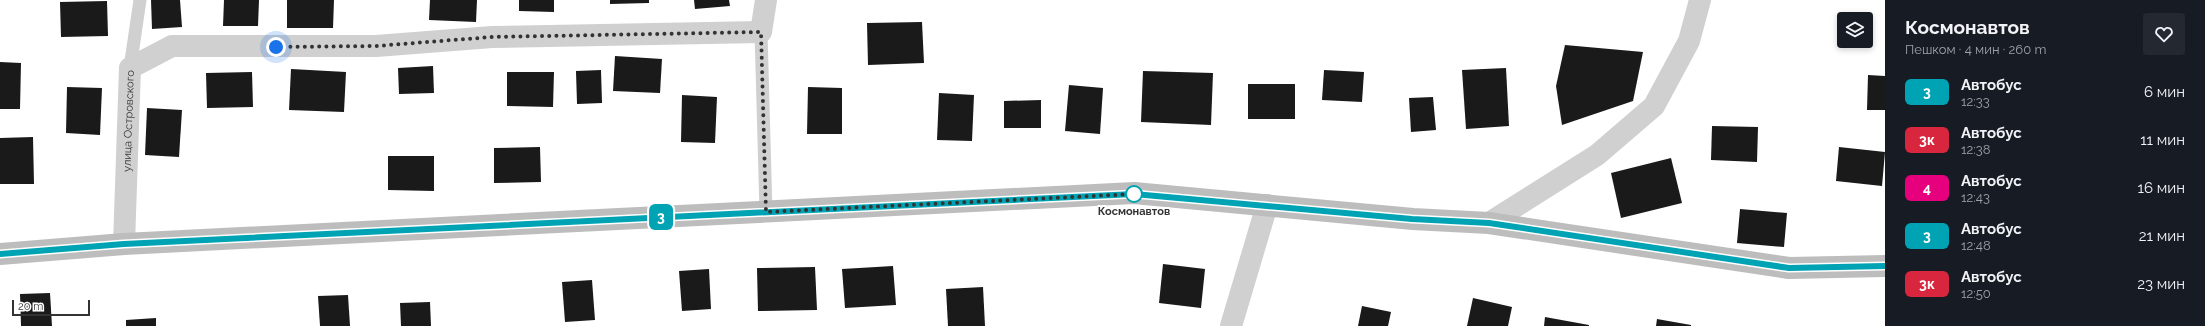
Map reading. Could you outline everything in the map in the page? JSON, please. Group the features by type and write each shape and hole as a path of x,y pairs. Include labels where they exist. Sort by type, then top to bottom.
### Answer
{"street":[{"path":"761,32 766,0"},
{"path":"1489,223 1597,155 1654,106 1688,41 1700,0"},
{"name":"улица Островского","path":"124,244 130,68 172,46 376,46 492,37 761,32"},
{"path":"0,254 124,244 1134,194 1412,219 1489,223 1789,268 1885,266"},
{"path":"1231,326 1267,205"}],"lane":[{"path":"130,68 140,0"},
{"path":"761,32 766,212"}],"building":[{"path":"151,0 180,0 182,27 152,29"},
{"path":"224,0 259,0 258,26 223,26"},
{"path":"287,0 334,0 333,28 287,28"},
{"path":"430,0 477,0 476,22 429,20"},
{"path":"519,0 554,0 554,12 519,11"},
{"path":"610,0 649,0 649,3 610,4"},
{"path":"694,0 729,0 730,6 695,9"},
{"path":"107,1 108,36 61,37 60,2"},
{"path":"922,22 924,63 868,65 867,23"},
{"path":"1565,45 1643,52 1633,101 1562,125 1556,86"},
{"path":"615,56 662,59 660,93 613,91"},
{"path":"0,62 21,63 20,109 0,109"},
{"path":"433,66 434,93 399,94 398,68"},
{"path":"1506,68 1509,126 1466,129 1462,70"},
{"path":"291,69 346,72 344,112 289,110"},
{"path":"601,70 602,103 577,104 576,71"},
{"path":"1324,70 1364,72 1362,102 1322,100"},
{"path":"1143,71 1213,73 1211,125 1141,122"},
{"path":"252,72 253,107 207,108 206,73"},
{"path":"507,72 554,72 553,107 507,106"},
{"path":"1868,75 1885,76 1885,110 1867,110"},
{"path":"1248,84 1295,84 1295,119 1248,119"},
{"path":"1069,85 1103,88 1100,134 1065,131"},
{"path":"67,87 102,88 100,135 66,133"},
{"path":"808,87 842,88 842,134 807,134"},
{"path":"939,93 974,95 972,141 937,140"},
{"path":"682,95 717,97 715,143 681,142"},
{"path":"1433,97 1436,130 1411,132 1409,98"},
{"path":"1041,100 1041,128 1004,128 1004,101"},
{"path":"147,108 182,110 179,157 145,155"},
{"path":"1712,126 1758,127 1757,162 1711,160"},
{"path":"33,137 34,184 0,184 0,138"},
{"path":"540,147 541,182 494,183 494,148"},
{"path":"1839,147 1885,152 1882,186 1836,181"},
{"path":"388,156 434,156 434,191 388,190"},
{"path":"1671,158 1682,203 1621,218 1611,173"},
{"path":"1740,209 1787,213 1784,247 1737,243"},
{"path":"1163,264 1205,269 1201,308 1159,303"},
{"path":"893,266 896,305 845,308 842,269"},
{"path":"815,267 817,310 758,311 757,268"},
{"path":"709,269 711,309 682,311 679,271"},
{"path":"592,280 595,320 565,322 562,282"},
{"path":"983,287 985,326 948,326 946,289"},
{"path":"50,293 52,326 21,326 20,294"},
{"path":"348,295 350,326 320,326 318,296"},
{"path":"1473,298 1512,307 1508,326 1467,326"},
{"path":"430,302 431,326 401,326 400,303"},
{"path":"1362,306 1391,312 1388,326 1358,326"},
{"path":"1545,317 1589,325 1589,326 1544,326"},
{"path":"156,318 156,326 126,326 126,320"},
{"path":"1657,319 1691,325 1691,326 1656,326"}],"bus line":[{"name":"3","path":"0,254 124,244 1134,194 1412,219 1489,223 1789,268 1885,266"}],"place":[{"name":"Космонавтов","path":"1134,194"}],"route":[{"path":"276,47 376,46 492,37 761,32 766,212 1134,194"}]}
